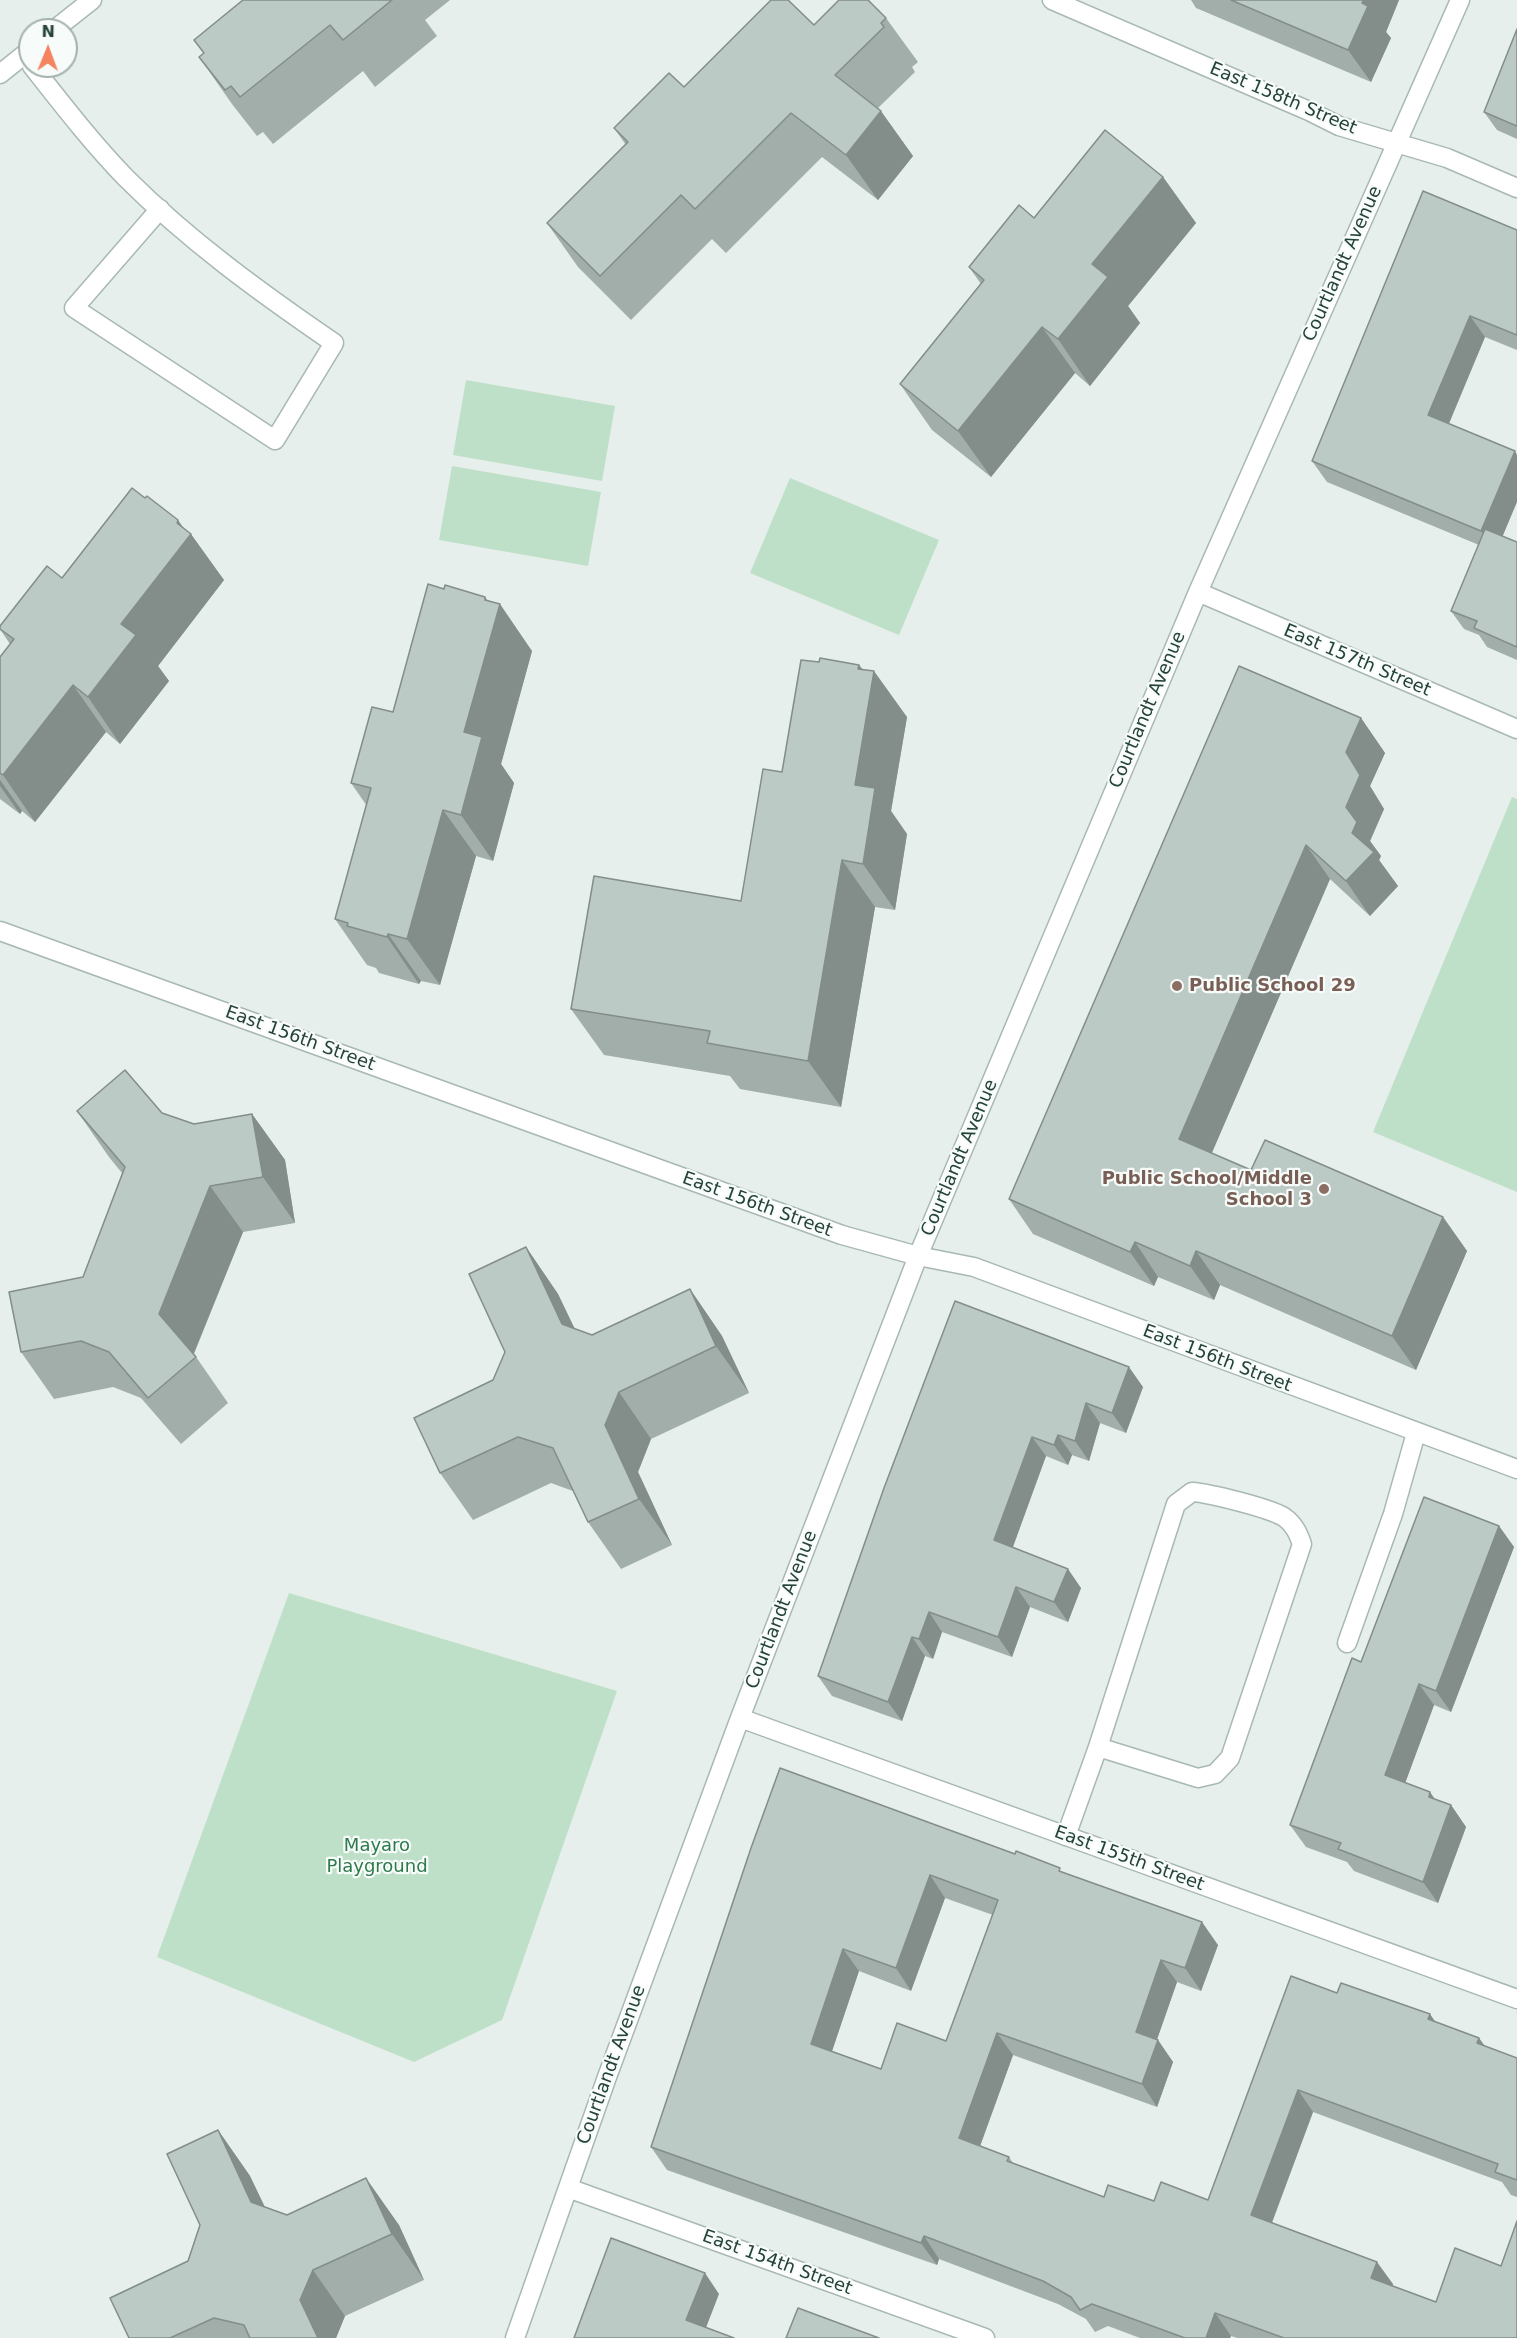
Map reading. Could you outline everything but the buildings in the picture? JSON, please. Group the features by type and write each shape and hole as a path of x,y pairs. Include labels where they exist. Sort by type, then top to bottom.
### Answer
{"street":[{"path":"69,18 92,0"},
{"name":"East 158th Street","path":"1052,0 1339,126 1447,158 1517,188"},
{"name":"Courtlandt Avenue","path":"515,2338 607,2077 740,1718 918,1256 1198,592 1460,0"},
{"path":"0,75 18,65"},
{"path":"44,78 92,140 160,209 253,288 334,343 275,440 74,308 160,209"},
{"name":"East 157th Street","path":"1198,592 1517,729"},
{"name":"East 156th Street","path":"0,931 842,1235 918,1256 974,1267 1517,1469"},
{"path":"1347,1643 1393,1514 1416,1433"},
{"path":"1066,1836 1098,1747 1176,1504 1192,1492 1208,1493 1283,1516 1296,1528 1302,1544 1230,1758 1215,1774 1198,1778 1098,1747"},
{"name":"East 155th Street","path":"740,1718 1517,2000"},
{"name":"East 154th Street","path":"568,2188 985,2338"}],"green space":[{"path":"466,380 615,406 602,481 453,455"},
{"path":"452,466 601,492 588,566 439,540"},
{"path":"790,478 939,540 899,635 750,573"},
{"path":"1512,797 1517,799 1517,1192 1373,1132"},
{"name":"Mayaro Playground","path":"289,1593 617,1691 502,2020 414,2062 157,1957"}],"place":[{"name":"Public School 29","path":"1177,986"},
{"name":"Public School/Middle School 3","path":"1324,1189"}]}
